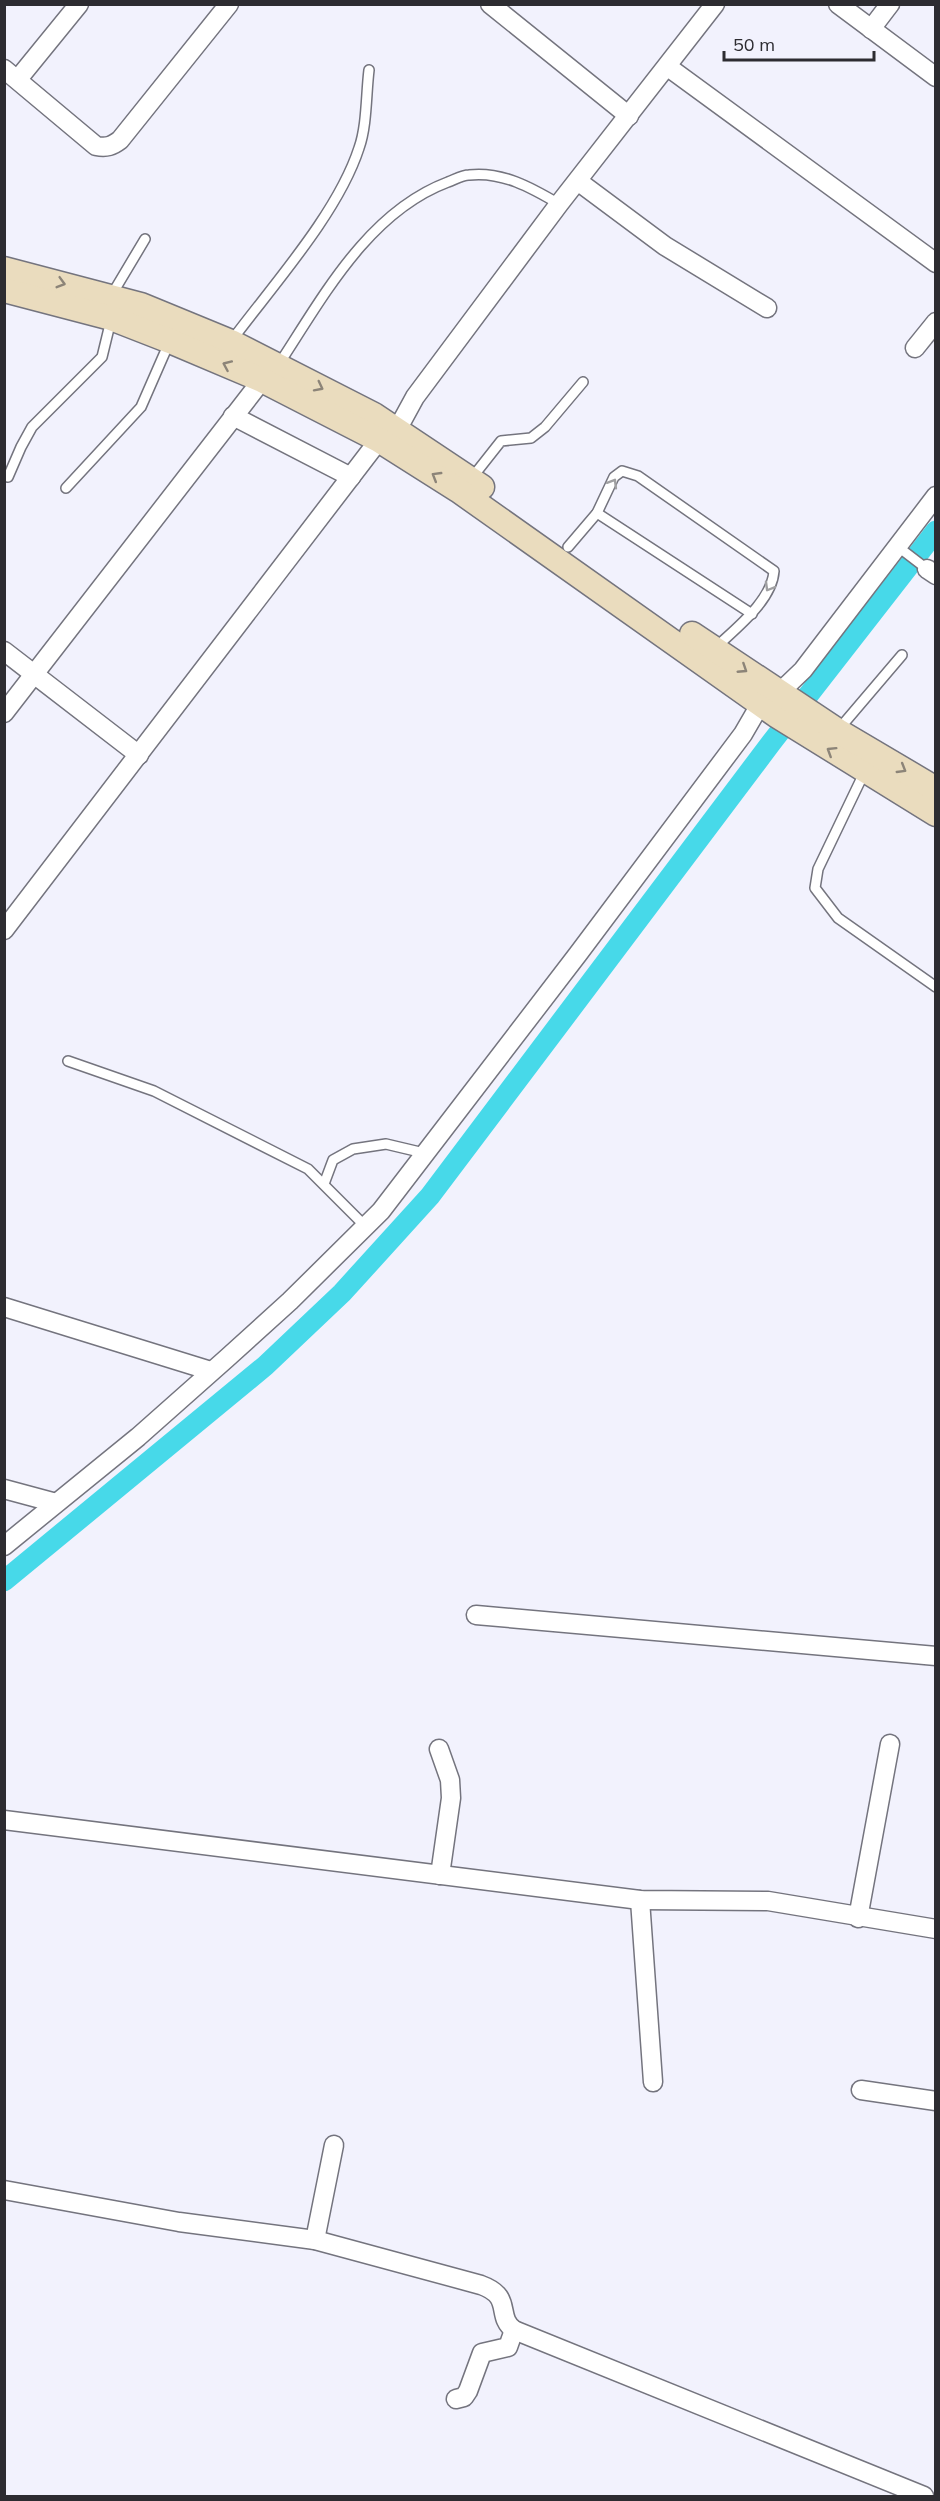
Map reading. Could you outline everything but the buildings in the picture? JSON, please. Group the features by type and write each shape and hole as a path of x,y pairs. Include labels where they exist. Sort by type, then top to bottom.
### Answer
{"street":[{"path":"78,4 11,74 96,146 105,148 120,140 229,4"},
{"path":"490,4 629,116"},
{"path":"838,4 936,77"},
{"path":"872,29 890,4"},
{"path":"4,930 351,477 388,435 559,204 579,182 715,5"},
{"path":"668,67 936,263"},
{"path":"579,182 666,246 767,308"},
{"path":"4,269 111,307 170,341 270,373 471,479 713,650 775,702"},
{"path":"4,290 111,307 141,305 231,342 270,373"},
{"path":"915,348 936,322"},
{"path":"4,713 233,416 270,373"},
{"path":"233,416 351,477"},
{"path":"388,435 458,490 806,722 865,771 936,814"},
{"path":"4,1546 138,1437 290,1301 381,1211 743,734 803,670 901,548 936,496"},
{"path":"4,651 139,755"},
{"path":"806,722 838,731 936,789"},
{"path":"4,1307 211,1371"},
{"path":"4,1489 56,1503"},
{"path":"476,1615 936,1656"},
{"path":"858,1918 890,1744"},
{"path":"439,1749 450,1780 451,1798 440,1875"},
{"path":"4,1820 640,1900 768,1901 858,1918 936,1929"},
{"path":"640,1900 653,2082"},
{"path":"861,2090 936,2101"},
{"path":"315,2240 334,2145"},
{"path":"4,2190 179,2222 315,2240 487,2287 498,2294 504,2304 505,2319 514,2330 924,2496"},
{"path":"456,2398 464,2397 468,2391 482,2353 508,2347 514,2330"}],"lane":[{"path":"231,342 310,236 348,179 360,145 369,70"},
{"path":"270,373 329,288 380,225 429,189 469,174 508,178 559,204"},
{"path":"8,477 32,427 102,357 111,307 145,239"},
{"path":"66,488 141,407 170,341"},
{"path":"471,479 501,441 531,438 545,427 583,382"},
{"path":"568,547 597,513 614,477 622,471 638,476 774,571 774,581 752,614 713,650"},
{"path":"597,513 752,614"},
{"path":"901,548 931,572"},
{"path":"838,731 902,655"},
{"path":"865,771 818,869 815,888 838,918 936,987"},
{"path":"68,1061 154,1091 308,1169 366,1227"},
{"path":"324,1184 333,1160 353,1149 386,1144 424,1153"}],"waterway":[{"path":"4,1581 265,1366 342,1293 430,1196 771,743 936,531"}]}
